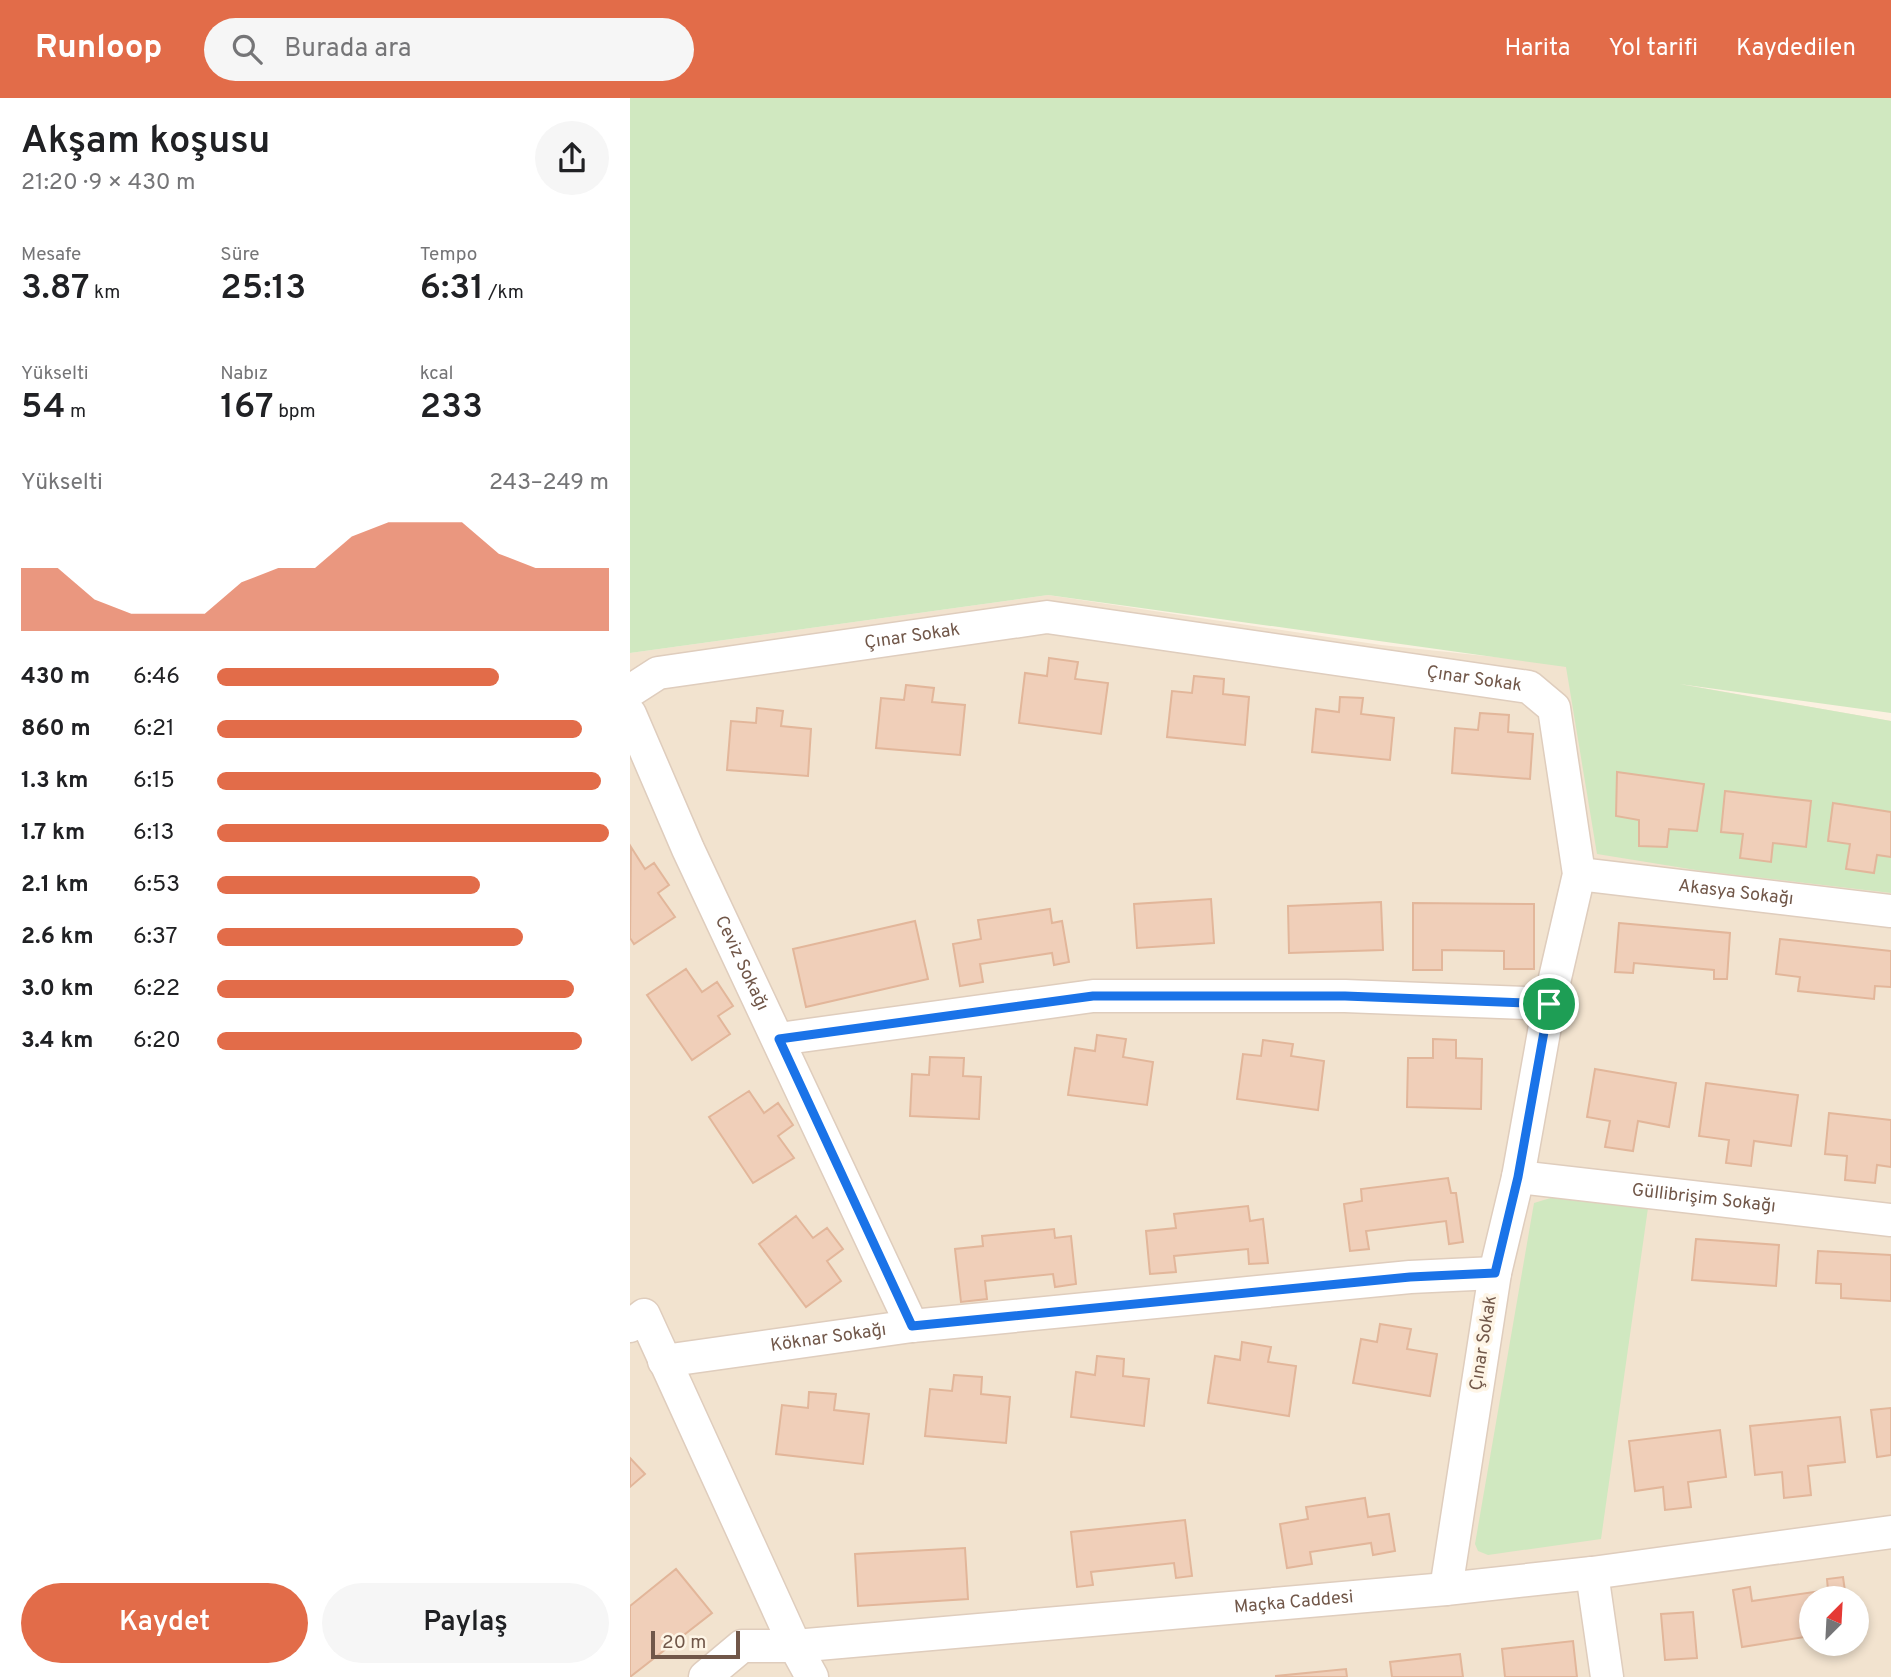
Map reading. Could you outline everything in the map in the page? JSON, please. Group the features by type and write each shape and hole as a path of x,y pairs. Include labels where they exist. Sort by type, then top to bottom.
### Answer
{"street":[{"name":"Çınar Sokak","path":"630,691 658,673 1047,617 1529,687 1554,708 1579,874 1549,1004 1518,1177 1495,1273 1446,1589"},
{"name":"Ceviz Sokağı","path":"630,714 688,849 912,1326"},
{"name":"Akasya Sokağı","path":"1579,874 1891,911"},
{"path":"779,1039 1093,996 1345,996 1549,1004"},
{"name":"Güllibrişim Sokağı","path":"1518,1177 1891,1220"},
{"name":"Köknar Sokağı","path":"664,1362 912,1326 1410,1277 1495,1273"},
{"path":"637,1321 664,1362 795,1646 812,1677"},
{"name":"Maçka Caddesi","path":"705,1677 742,1646 795,1646 1446,1589 1591,1573 1891,1532"},
{"path":"1591,1573 1607,1677"}],"shaded area":[{"path":"1048,595 1381,645 1571,665 1891,721 1891,1677 630,1677 630,653"}],"green space":[{"path":"630,98 1891,98 1891,713 1679,684 1891,721 1891,893 1702,871 1597,854 1566,667 1048,595 630,653"},
{"path":"1557,1196 1648,1208 1601,1539 1488,1555 1478,1551 1475,1544 1534,1203"}],"building":[{"path":"1049,658 1078,662 1075,679 1108,683 1101,734 1019,723 1025,673 1047,676"},
{"path":"1194,676 1224,679 1223,694 1249,697 1245,745 1167,737 1172,691 1192,693"},
{"path":"906,685 934,688 932,702 965,705 960,755 876,748 881,698 904,700"},
{"path":"1340,697 1363,698 1361,714 1394,718 1390,760 1312,752 1316,709 1339,712"},
{"path":"757,708 783,711 781,726 811,729 808,776 727,770 731,721 756,723"},
{"path":"1480,713 1509,715 1508,732 1533,734 1530,779 1452,773 1455,728 1478,730"},
{"path":"1617,772 1704,784 1697,831 1669,829 1667,847 1639,846 1639,820 1616,816"},
{"path":"1725,791 1811,801 1806,847 1773,843 1771,862 1740,858 1743,834 1721,832"},
{"path":"1833,803 1891,812 1891,857 1877,855 1874,873 1846,869 1850,844 1828,841"},
{"path":"631,847 645,869 654,863 669,885 658,893 675,917 634,944 630,938"},
{"path":"1211,899 1214,943 1137,948 1134,904"},
{"path":"1381,902 1383,950 1289,953 1288,906"},
{"path":"1413,903 1534,904 1534,969 1504,969 1504,951 1442,950 1442,970 1413,970"},
{"path":"1050,909 1052,923 1062,921 1069,962 1054,965 1052,953 980,964 983,982 960,986 953,944 981,939 978,920"},
{"path":"915,921 928,979 806,1007 793,949"},
{"path":"1619,923 1730,933 1727,979 1714,979 1714,970 1634,963 1633,973 1615,972"},
{"path":"1780,939 1891,951 1891,987 1875,986 1874,999 1798,991 1800,977 1776,974"},
{"path":"686,969 702,992 717,982 733,1006 718,1016 730,1034 692,1060 647,995"},
{"path":"1097,1035 1126,1039 1123,1057 1153,1062 1147,1105 1068,1095 1075,1048 1095,1051"},
{"path":"1433,1039 1456,1040 1456,1058 1482,1059 1481,1109 1407,1107 1408,1058 1433,1058"},
{"path":"1263,1040 1293,1044 1291,1056 1324,1061 1318,1110 1237,1099 1243,1054 1261,1056"},
{"path":"930,1057 964,1058 963,1076 981,1077 979,1119 910,1116 912,1074 929,1075"},
{"path":"1595,1069 1676,1083 1669,1127 1638,1121 1633,1151 1605,1147 1610,1121 1587,1117"},
{"path":"1706,1083 1798,1095 1791,1146 1754,1141 1751,1166 1726,1163 1729,1140 1699,1136"},
{"path":"749,1091 764,1113 778,1103 793,1125 778,1136 794,1158 753,1183 709,1117"},
{"path":"1829,1113 1891,1120 1891,1167 1877,1165 1875,1183 1845,1180 1847,1156 1825,1154"},
{"path":"1448,1178 1451,1193 1456,1193 1463,1242 1449,1244 1446,1221 1366,1231 1369,1249 1350,1251 1344,1204 1362,1201 1361,1189"},
{"path":"1248,1206 1250,1221 1263,1219 1268,1263 1249,1264 1248,1249 1174,1256 1176,1272 1150,1274 1146,1231 1176,1228 1174,1214"},
{"path":"796,1216 813,1238 827,1228 843,1249 827,1261 841,1281 806,1307 759,1244"},
{"path":"1054,1229 1055,1238 1071,1236 1076,1284 1055,1287 1053,1274 985,1281 987,1299 961,1302 955,1249 983,1246 982,1236"},
{"path":"1696,1239 1779,1245 1776,1286 1692,1280"},
{"path":"1818,1251 1891,1255 1891,1301 1841,1298 1841,1284 1816,1283"},
{"path":"1380,1324 1411,1329 1407,1349 1437,1354 1430,1396 1353,1383 1361,1339 1377,1342"},
{"path":"1242,1342 1271,1347 1268,1362 1296,1366 1289,1416 1208,1403 1215,1356 1240,1360"},
{"path":"1097,1356 1124,1359 1123,1376 1149,1379 1144,1426 1071,1417 1076,1372 1095,1375"},
{"path":"954,1375 982,1377 981,1394 1010,1397 1006,1443 925,1436 930,1389 952,1391"},
{"path":"809,1392 836,1394 834,1410 869,1414 863,1464 776,1454 782,1405 808,1408"},
{"path":"1891,1408 1891,1455 1877,1457 1871,1410"},
{"path":"1840,1417 1845,1462 1808,1466 1811,1495 1784,1498 1782,1472 1755,1475 1750,1426"},
{"path":"1720,1430 1726,1477 1688,1482 1691,1507 1665,1510 1663,1487 1635,1491 1629,1441"},
{"path":"630,1458 645,1474 630,1487"},
{"path":"1365,1498 1368,1517 1389,1514 1395,1551 1373,1555 1371,1543 1310,1552 1312,1564 1287,1568 1280,1524 1308,1519 1306,1507"},
{"path":"1185,1520 1192,1576 1176,1578 1174,1563 1091,1572 1093,1585 1077,1587 1071,1532"},
{"path":"965,1548 968,1599 858,1606 855,1554"},
{"path":"676,1569 712,1613 630,1677 630,1606"},
{"path":"1843,1577 1844,1586 1828,1586 1827,1579"},
{"path":"1750,1587 1752,1601 1799,1594 1799,1638 1742,1647 1733,1590"},
{"path":"1693,1612 1697,1658 1665,1660 1661,1614"},
{"path":"1573,1641 1577,1677 1505,1677 1502,1649"},
{"path":"1460,1654 1463,1677 1392,1677 1390,1662"},
{"path":"1346,1669 1347,1677 1276,1677 1276,1676"}],"route":[{"path":"1093,996 1345,996 1549,1004 1518,1177 1495,1273 1410,1277 912,1326 779,1039 1093,996"}]}
